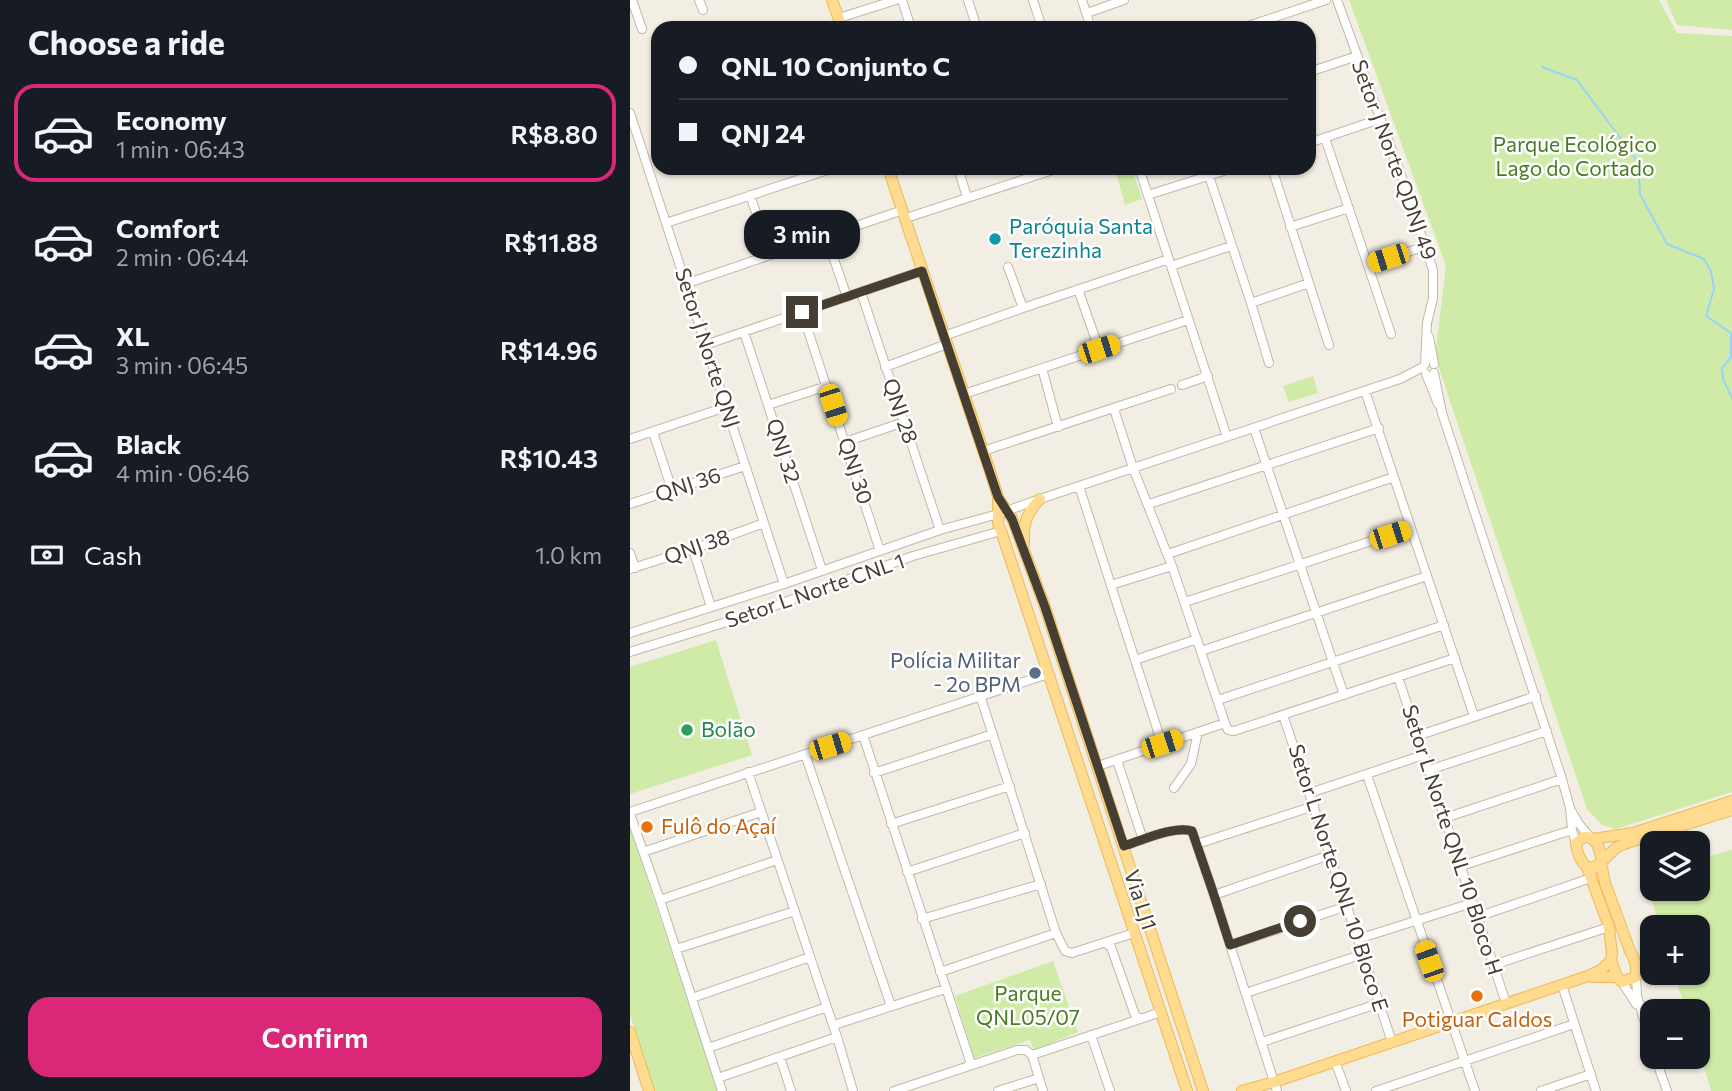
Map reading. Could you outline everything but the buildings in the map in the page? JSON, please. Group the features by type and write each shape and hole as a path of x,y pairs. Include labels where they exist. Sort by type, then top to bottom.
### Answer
{"main road":[{"path":"832,0 839,21"},
{"path":"891,175 1003,512"},
{"path":"1025,552 1024,524 1030,509 1040,499"},
{"name":"Via LJ1","path":"1003,512 998,524 1000,531 1187,1091"},
{"name":"Via LJ1","path":"1003,512 1025,552 1045,607 1203,1091"},
{"path":"1027,612 1027,608 1031,606 1045,607"},
{"path":"1071,743 1074,746 1084,745 1088,739"},
{"path":"1619,980 1612,957 1609,927 1576,844 1584,837 1633,833 1732,801"},
{"path":"1587,867 1594,868 1624,844 1732,810"},
{"path":"1588,976 1619,980 1636,977 1636,963 1605,883 1599,849 1592,838"},
{"path":"1116,879 1119,882 1132,876"},
{"path":"1122,897 1124,893 1134,893 1139,898"},
{"path":"1242,1091 1275,1086 1335,1061 1588,976 1601,970 1620,950 1630,951"},
{"path":"630,1032 649,1091"}],"street":[{"path":"632,0 642,29"},
{"path":"699,0 703,10"},
{"path":"845,21 896,0"},
{"path":"902,0 909,21"},
{"path":"968,0 975,21"},
{"path":"1033,0 1040,21"},
{"path":"1082,0 1089,21"},
{"path":"1087,12 1124,0"},
{"path":"1263,21 1326,0"},
{"name":"Setor J Norte QDNJ 49","path":"1337,0 1433,270 1433,298 1427,323 1427,369"},
{"path":"1316,70 1357,56"},
{"name":"Setor J Norte QNJ","path":"630,113 785,584"},
{"path":"1316,141 1380,119"},
{"path":"1325,138 1391,334"},
{"path":"666,223 750,195 799,175"},
{"path":"960,175 967,197"},
{"path":"1025,175 1026,180"},
{"path":"685,284 826,236 1040,175"},
{"path":"1141,175 1227,437"},
{"path":"1274,175 1329,345"},
{"path":"1148,195 1209,176 1269,363"},
{"path":"750,195 770,254"},
{"path":"1290,227 1349,208"},
{"path":"826,236 847,297"},
{"path":"885,367 1023,307 1231,246"},
{"path":"1368,265 1426,246"},
{"path":"1008,267 1023,307"},
{"path":"705,345 922,271"},
{"path":"1251,303 1309,283"},
{"path":"1078,289 1099,349"},
{"name":"QNJ 28","path":"861,292 904,422 944,529 954,533 954,544"},
{"name":"QNJ 30","path":"802,312 880,551"},
{"path":"964,394 1188,320"},
{"name":"QNJ 32","path":"744,332 822,570"},
{"path":"1042,368 1058,427"},
{"path":"630,633 1003,512 1427,369 1547,731 1570,808 1576,844"},
{"path":"1182,385 1208,376"},
{"path":"768,405 827,386"},
{"path":"983,451 1171,389"},
{"path":"1365,391 1474,716"},
{"path":"630,439 726,407"},
{"path":"1114,409 1133,468 1185,602 1226,726 1234,731 1455,658"},
{"path":"845,442 904,422"},
{"path":"1254,428 1343,695"},
{"path":"1149,505 1379,428"},
{"path":"653,432 672,490"},
{"name":"QNJ 36","path":"630,504 745,466"},
{"path":"1168,554 1394,477"},
{"path":"1079,486 1162,744"},
{"name":"QNJ 38","path":"632,568 764,523"},
{"path":"1185,602 1411,528"},
{"name":"Setor L Norte CNL 1","path":"630,652 914,556 1000,531"},
{"path":"692,549 711,607"},
{"path":"630,553 632,568"},
{"path":"1111,585 1172,566"},
{"path":"812,574 810,584 816,591"},
{"path":"1201,651 1427,576"},
{"path":"794,580 802,587 802,596"},
{"path":"1218,700 1444,625"},
{"path":"1135,660 1197,639"},
{"path":"722,1091 630,813 1048,674"},
{"name":"Setor L Norte QNL 10 Bloco H","path":"1398,677 1506,1003"},
{"path":"980,695 1062,947 1068,952 1110,944 1134,933"},
{"path":"1417,736 1536,696"},
{"name":"Setor L Norte QNL 10 Bloco E","path":"1283,715 1392,1042"},
{"path":"1098,766 1198,732 1226,726"},
{"path":"1429,770 1547,731"},
{"path":"1174,788 1191,764 1198,732"},
{"path":"874,773 993,734"},
{"path":"863,735 971,1064"},
{"path":"805,754 891,1006"},
{"path":"1310,793 1423,755"},
{"path":"1117,760 1143,840"},
{"path":"748,772 834,1026 853,1091"},
{"path":"1367,775 1475,1091"},
{"path":"1445,818 1562,779"},
{"path":"891,824 1010,786"},
{"path":"1197,844 1314,806"},
{"path":"1570,808 1579,824 1592,838"},
{"path":"643,852 761,812"},
{"path":"1124,846 1177,830 1192,831 1275,1086"},
{"path":"1461,866 1573,830"},
{"path":"907,872 1025,833"},
{"path":"1214,895 1330,855"},
{"path":"660,900 777,860"},
{"path":"1477,917 1591,878"},
{"path":"922,919 1041,884"},
{"path":"1358,939 1472,903"},
{"path":"1230,945 1347,906"},
{"path":"676,949 795,911"},
{"path":"1493,965 1609,927"},
{"path":"940,972 1056,933"},
{"path":"1110,944 1136,1018"},
{"path":"1246,993 1363,954"},
{"path":"692,998 810,957"},
{"path":"1636,977 1640,1009"},
{"path":"1619,980 1640,1009"},
{"path":"1562,985 1596,1091"},
{"path":"834,1026 945,989"},
{"path":"1262,1042 1380,1003"},
{"path":"708,1048 827,1007"},
{"path":"1032,1055 1160,1012"},
{"path":"1376,1091 1574,1024"},
{"path":"1091,1035 1110,1091"},
{"path":"718,1078 837,1037"},
{"path":"894,1091 912,1088 971,1064 1017,1050 1026,1050 1032,1055 1042,1091"},
{"path":"780,1057 791,1091"},
{"path":"1335,1061 1346,1091"},
{"path":"1660,1069 1667,1091"},
{"path":"1541,1091 1591,1074"},
{"path":"998,1091 1039,1078"}],"green space":[{"name":"Parque Ecológico Lago do Cortado","path":"1349,0 1659,0 1677,33 1732,36 1732,792 1616,829 1602,825 1587,809 1435,356 1446,266"},
{"path":"1666,0 1732,0 1732,30 1677,25"},
{"path":"1117,175 1134,175 1142,199 1125,205"},
{"path":"1313,376 1318,393 1289,402 1283,386"},
{"name":"Bolão","path":"716,640 752,755 630,794 630,667"},
{"path":"630,828 718,1091 655,1091 630,1015"},
{"path":"1732,850 1732,1091 1711,1091 1704,1069 1710,1069 1710,999 1682,999 1678,985 1710,985 1710,915 1656,915 1652,901 1710,901 1710,856"},
{"name":"Parque QNL05/07","path":"1053,961 1078,1032 1034,1050 1030,1040 974,1058 955,996"}],"waterway":[{"path":"1542,67 1577,80 1638,162 1640,194 1667,244 1704,259 1711,271 1714,289 1706,316 1731,333 1731,357 1722,368 1723,379 1732,398"}],"place":[{"name":"Paróquia Santa Terezinha","path":"995,239"},
{"name":"Polícia Militar - 2o BPM","path":"1035,673"},
{"name":"Bolão","path":"687,730"},
{"name":"Fulô do Açaí","path":"647,827"},
{"name":"Potiguar Caldos","path":"1477,996"}],"route":[{"path":"802,312 922,271 998,497 1012,519 1045,607 1124,846 1177,830 1192,831 1230,945 1300,921"}]}
